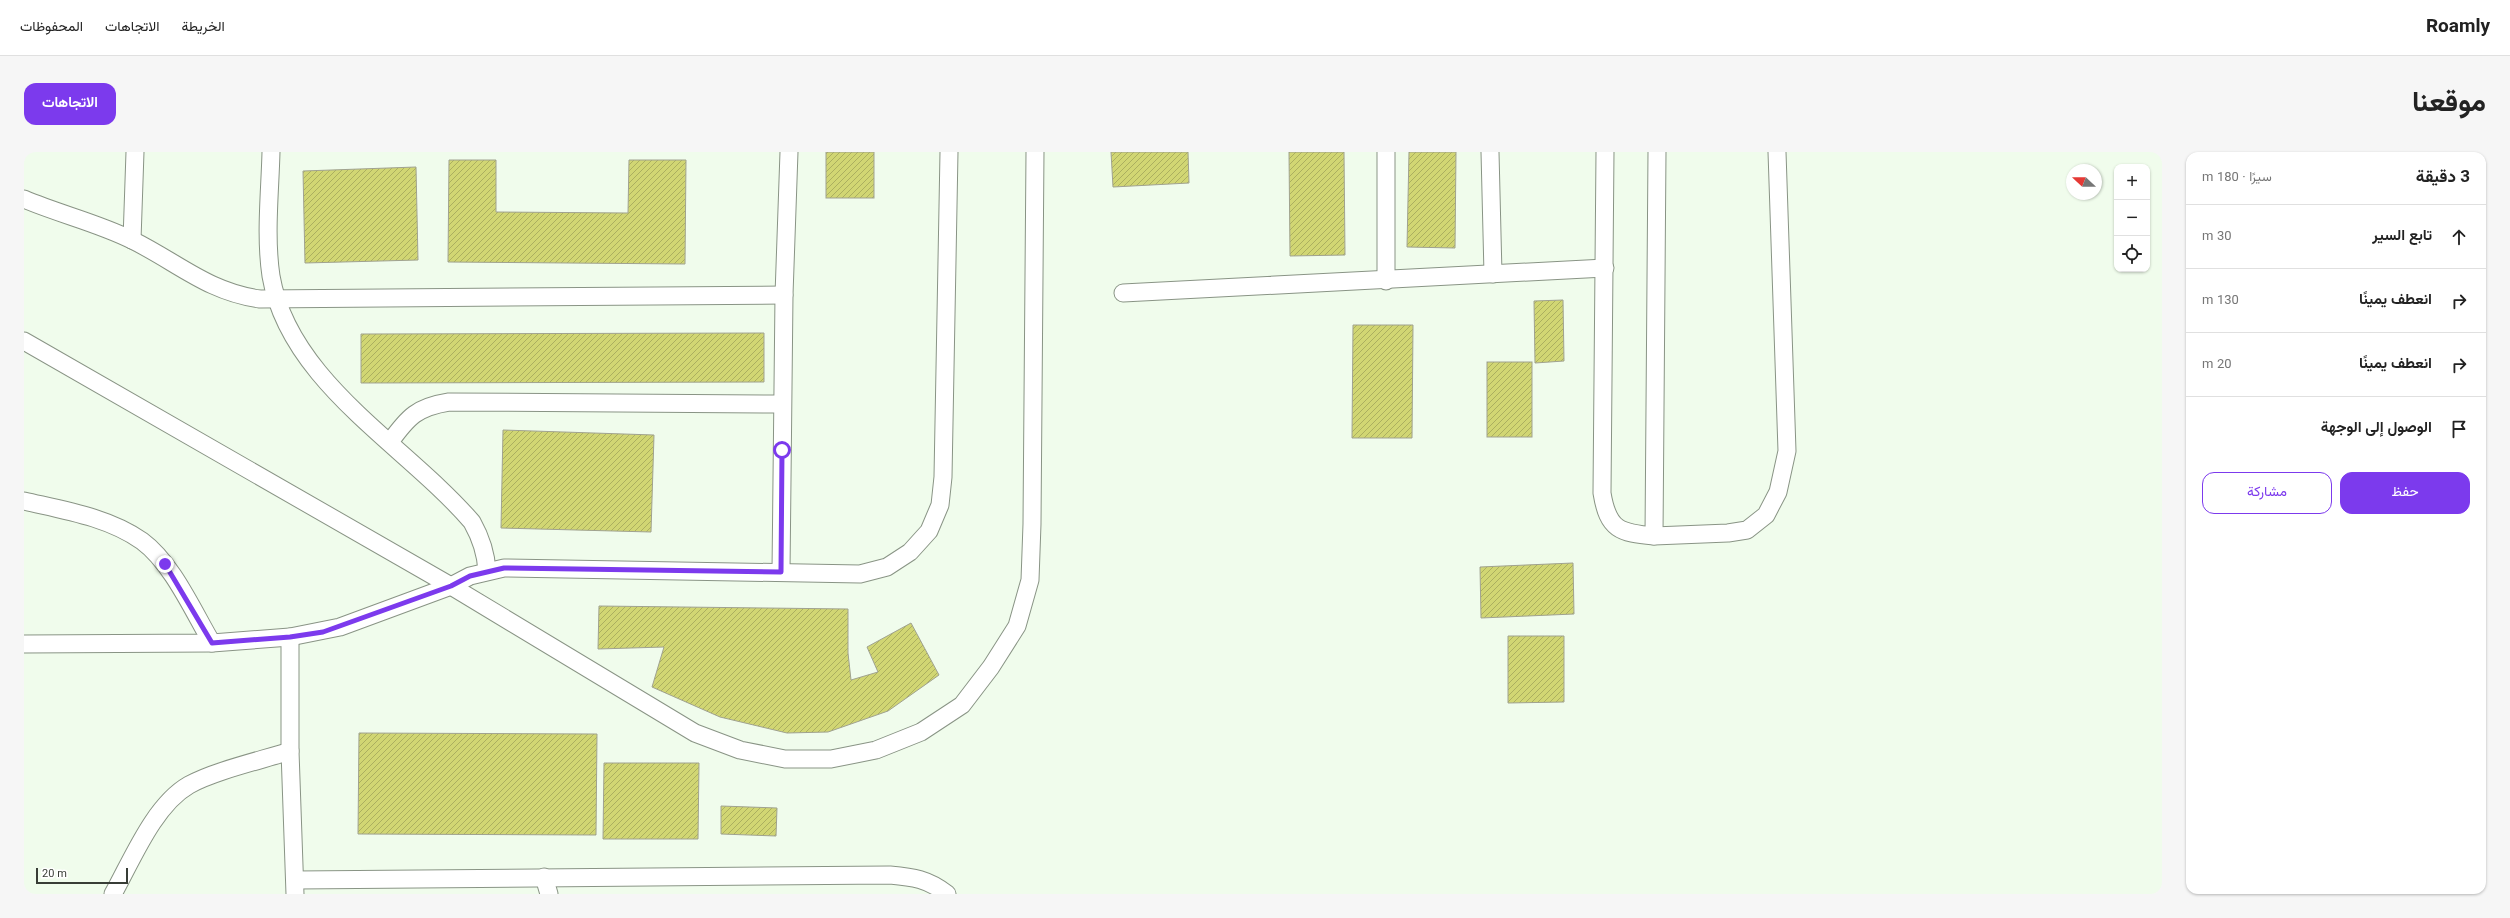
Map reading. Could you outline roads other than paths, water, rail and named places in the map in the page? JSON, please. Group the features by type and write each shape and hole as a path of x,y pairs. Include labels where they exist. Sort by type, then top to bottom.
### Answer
{"lane":[{"path":"132,240 135,152"},
{"path":"271,152 269,253 277,299 289,328 311,364 472,522 481,537 486,554 487,571"},
{"path":"781,572 784,295 789,152"},
{"path":"24,644 212,643 290,637 340,627 451,586 470,576 487,571 521,568 860,574 887,567 910,552 929,531 940,505 942,477 950,152"},
{"path":"24,341 451,586 695,733 740,750 785,759 831,759 876,750 921,732 962,705 991,667 1017,626 1030,580 1035,152"},
{"path":"1386,152 1386,281"},
{"path":"1490,152 1493,274"},
{"path":"1605,152 1602,493 1605,508 1615,525 1628,534 1654,536 1728,533 1748,530 1766,515 1778,492 1787,451 1777,152"},
{"path":"1654,536 1657,152"},
{"path":"24,199 132,240 164,260 227,292 249,298 784,295"},
{"path":"1124,293 1386,281 1605,268"},
{"path":"390,442 405,420 418,410 433,404 449,402 782,404"},
{"path":"24,501 83,515 110,524 142,541 165,564 212,643"},
{"path":"290,637 290,751 295,887 544,877 890,875 912,877 934,884 947,894"},
{"path":"113,894 156,817 183,790 207,778 290,751"},
{"path":"544,877 549,894"}]}
